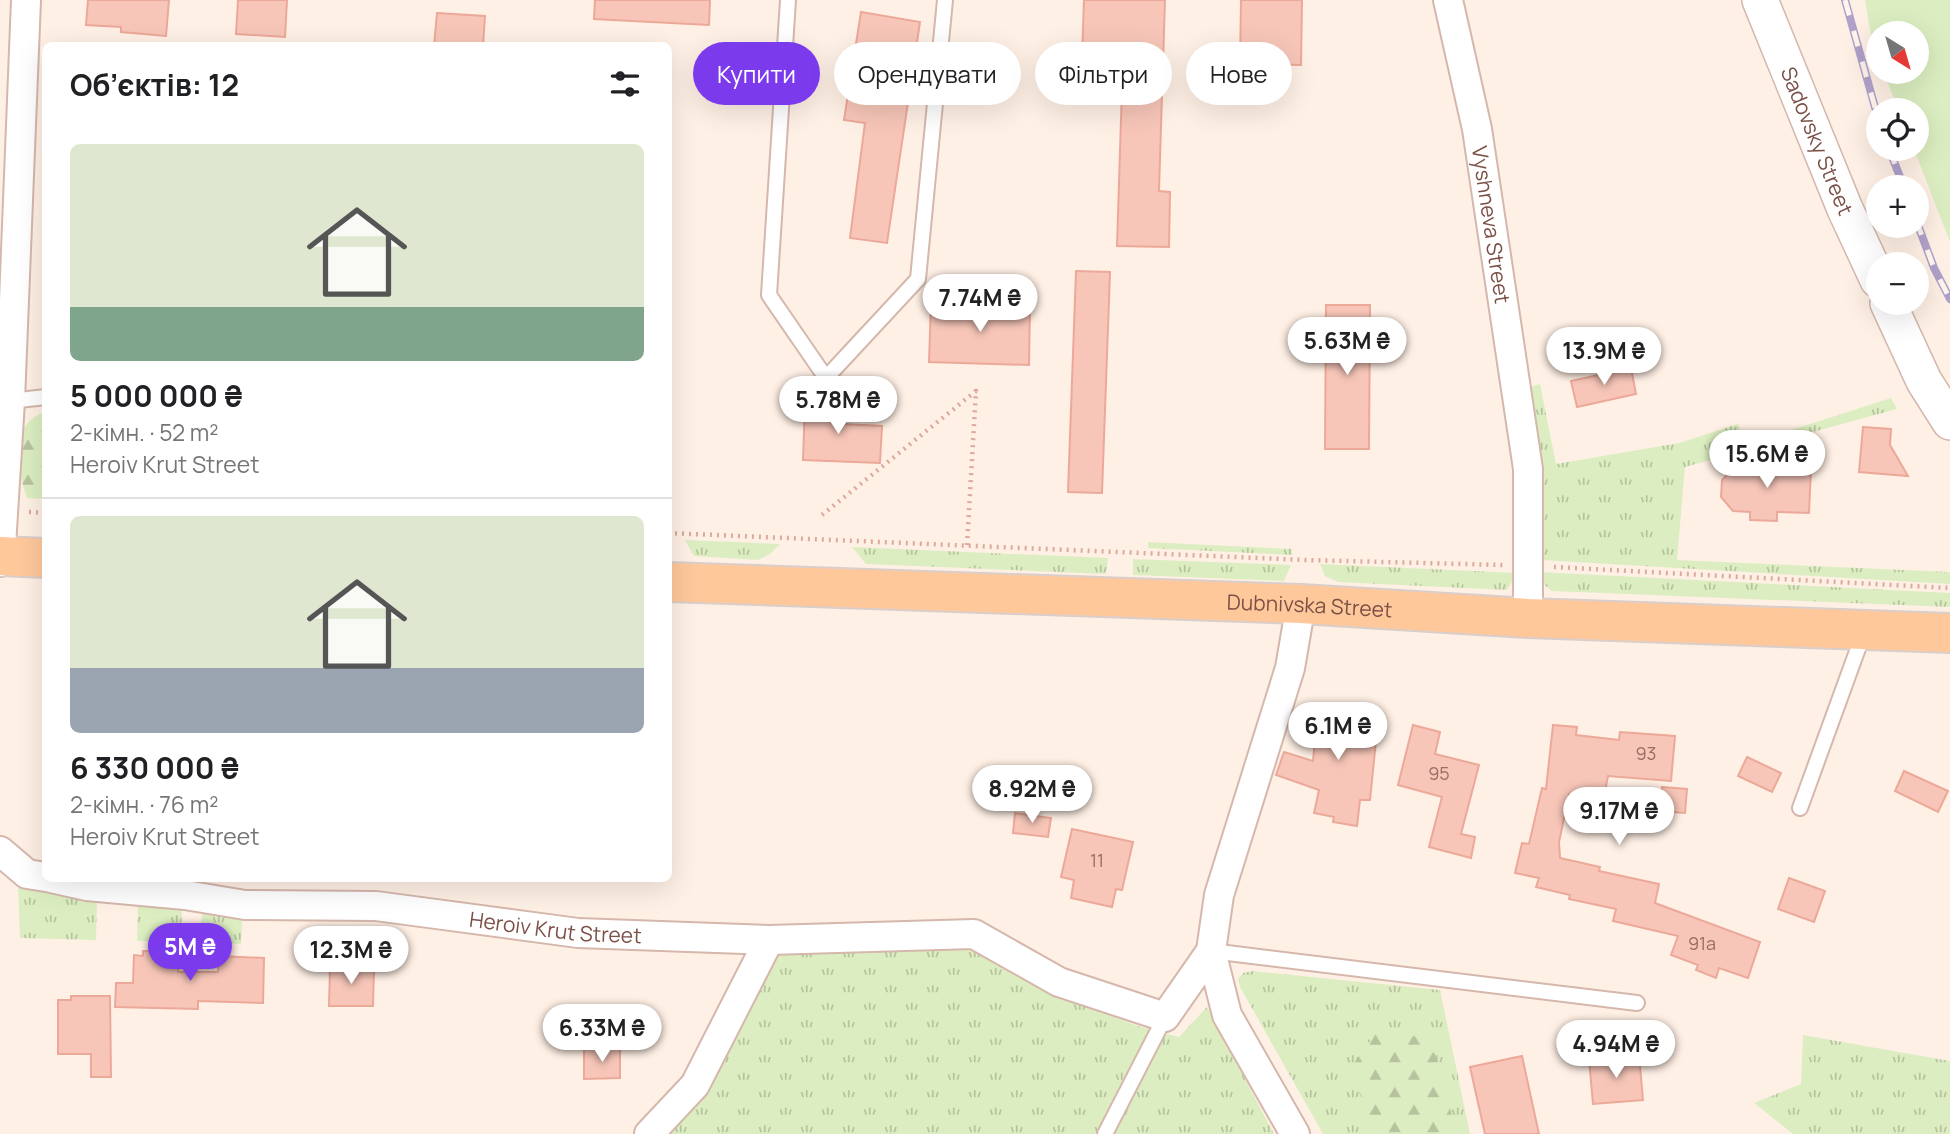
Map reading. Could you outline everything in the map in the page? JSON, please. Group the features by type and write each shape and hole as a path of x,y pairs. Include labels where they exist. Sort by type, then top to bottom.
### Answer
{"main road":[{"path":"1,558 42,558"},
{"name":"Dubnivska Street","path":"672,582 1301,604 1528,618 1950,633"}],"street":[{"path":"1,558 26,0"},
{"name":"Vyshneva Street","path":"1448,0 1477,129 1528,470 1528,618"},
{"name":"Sadovsky Street","path":"1760,0 1866,253"},
{"path":"1894,315 1924,381 1950,422"},
{"path":"1294,1134 1227,1015 1211,951 1219,895 1290,668 1301,604"},
{"path":"0,851 27,874 42,876"},
{"name":"Heroiv Krut Street","path":"69,882 185,895 245,905 376,906 578,933 769,940 974,934 1059,982 1165,1017"},
{"path":"649,1134 695,1085 769,940"},
{"path":"1165,1017 1211,951"}],"lane":[{"path":"788,0 769,295 826,378 918,279 945,0"},
{"path":"10,401 42,397"},
{"path":"1800,808 1864,631"},
{"path":"1211,951 1637,1003"},
{"path":"1105,1134 1165,1017"}],"path":[{"path":"822,514 975,391 967,545"},
{"path":"672,533 1306,560 1528,566 1950,588"}],"green space":[{"path":"1865,0 1950,0 1950,242 1929,188 1929,175 1924,175 1919,161 1929,161 1929,98 1894,98 1888,84 1929,84 1929,21 1868,21"},
{"path":"1540,384 1556,464 1679,443 1738,424 1744,445 1891,398 1897,409 1685,467 1677,560 1950,572 1950,584 1540,560 1539,469 1530,387"},
{"path":"42,414 42,499 27,498 20,474 20,437 33,418"},
{"path":"685,540 780,544 770,554 758,560 694,556"},
{"path":"1148,542 1292,549 1292,555 1148,548"},
{"path":"852,547 1108,558 1106,574 866,564"},
{"path":"1133,559 1291,565 1284,581 1133,575"},
{"path":"1320,564 1517,573 1507,590 1338,582 1325,576"},
{"path":"1539,572 1950,593 1950,607 1552,591 1543,584"},
{"path":"18,884 97,898 96,940 20,938"},
{"path":"138,902 182,904 181,943 137,941"},
{"path":"203,907 240,917 241,944 199,943"},
{"path":"968,944 1049,992 1141,1027 1179,1037 1207,1007 1274,1134 669,1134 702,1096 781,949"},
{"path":"1252,971 1440,990 1470,1134 1323,1134 1240,987 1238,979 1243,973"},
{"path":"1376,1033 1414,1036 1433,1045 1457,1134 1381,1134 1364,1106 1351,1067"},
{"path":"1803,1035 1950,1061 1950,1134 1793,1134 1754,1103 1801,1084"}],"building":[{"path":"88,0 169,0 166,36 121,32 121,27 86,25"},
{"path":"238,0 287,0 285,37 236,34"},
{"path":"595,0 710,0 709,25 594,19"},
{"path":"1084,0 1165,0 1164,42 1083,42"},
{"path":"1241,0 1302,0 1301,65 1292,65 1292,42 1240,42"},
{"path":"861,12 920,22 917,42 856,42"},
{"path":"437,13 485,16 483,42 434,42"},
{"path":"846,105 908,105 887,243 850,238 865,123 844,120"},
{"path":"1121,105 1162,105 1159,191 1170,192 1169,247 1117,246"},
{"path":"1076,271 1110,272 1102,493 1068,492"},
{"path":"931,303 1030,305 1029,365 929,362"},
{"path":"1326,305 1370,305 1369,449 1325,449"},
{"path":"1631,368 1636,394 1577,407 1571,381"},
{"path":"805,401 843,402 842,424 882,426 880,463 803,460"},
{"path":"1863,427 1891,429 1890,445 1908,476 1859,472"},
{"path":"1752,460 1779,461 1779,468 1811,468 1809,513 1777,512 1777,521 1750,520 1750,512 1733,511 1721,497 1722,480 1736,466 1751,467"},
{"path":"1318,706 1379,711 1370,800 1360,800 1357,826 1333,822 1334,817 1314,813 1319,790 1276,775 1284,752 1313,761"},
{"path":"1413,725 1440,732 1435,754 1479,765 1461,834 1475,837 1471,858 1429,847 1442,797 1398,785"},
{"path":"1553,725 1577,727 1576,735 1619,740 1620,732 1675,736 1671,781 1608,776 1604,796 1587,793 1586,798 1569,794 1559,842 1560,858 1600,867 1599,871 1659,884 1655,903 1760,942 1748,978 1719,968 1716,978 1696,970 1698,965 1671,955 1678,936 1613,921 1616,909 1569,899 1570,895 1536,887 1539,878 1515,873 1522,843 1529,844 1542,788 1546,789"},
{"path":"1747,757 1781,773 1772,792 1738,776"},
{"path":"1904,771 1948,791 1938,812 1895,791"},
{"path":"1662,787 1687,789 1685,813 1659,811"},
{"path":"1015,813 1051,818 1048,837 1013,833"},
{"path":"1072,829 1133,842 1122,890 1116,889 1112,907 1071,898 1074,880 1061,877"},
{"path":"1789,878 1825,891 1814,922 1778,909"},
{"path":"143,951 171,952 171,957 179,957 178,972 218,972 219,956 264,958 263,1003 198,1001 198,1009 115,1007 116,983 133,983 134,955 143,956"},
{"path":"330,966 374,967 373,1006 329,1006"},
{"path":"71,996 110,996 111,1077 91,1077 91,1054 58,1054 58,1000 71,1000"},
{"path":"620,1048 620,1078 584,1079 584,1049"},
{"path":"1639,1055 1643,1100 1593,1104 1589,1059"},
{"path":"1522,1056 1539,1134 1485,1134 1470,1067"}],"railway":[{"path":"1845,0 1872,98"},
{"path":"1894,161 1899,175"},
{"path":"1923,238 1950,299"}]}
